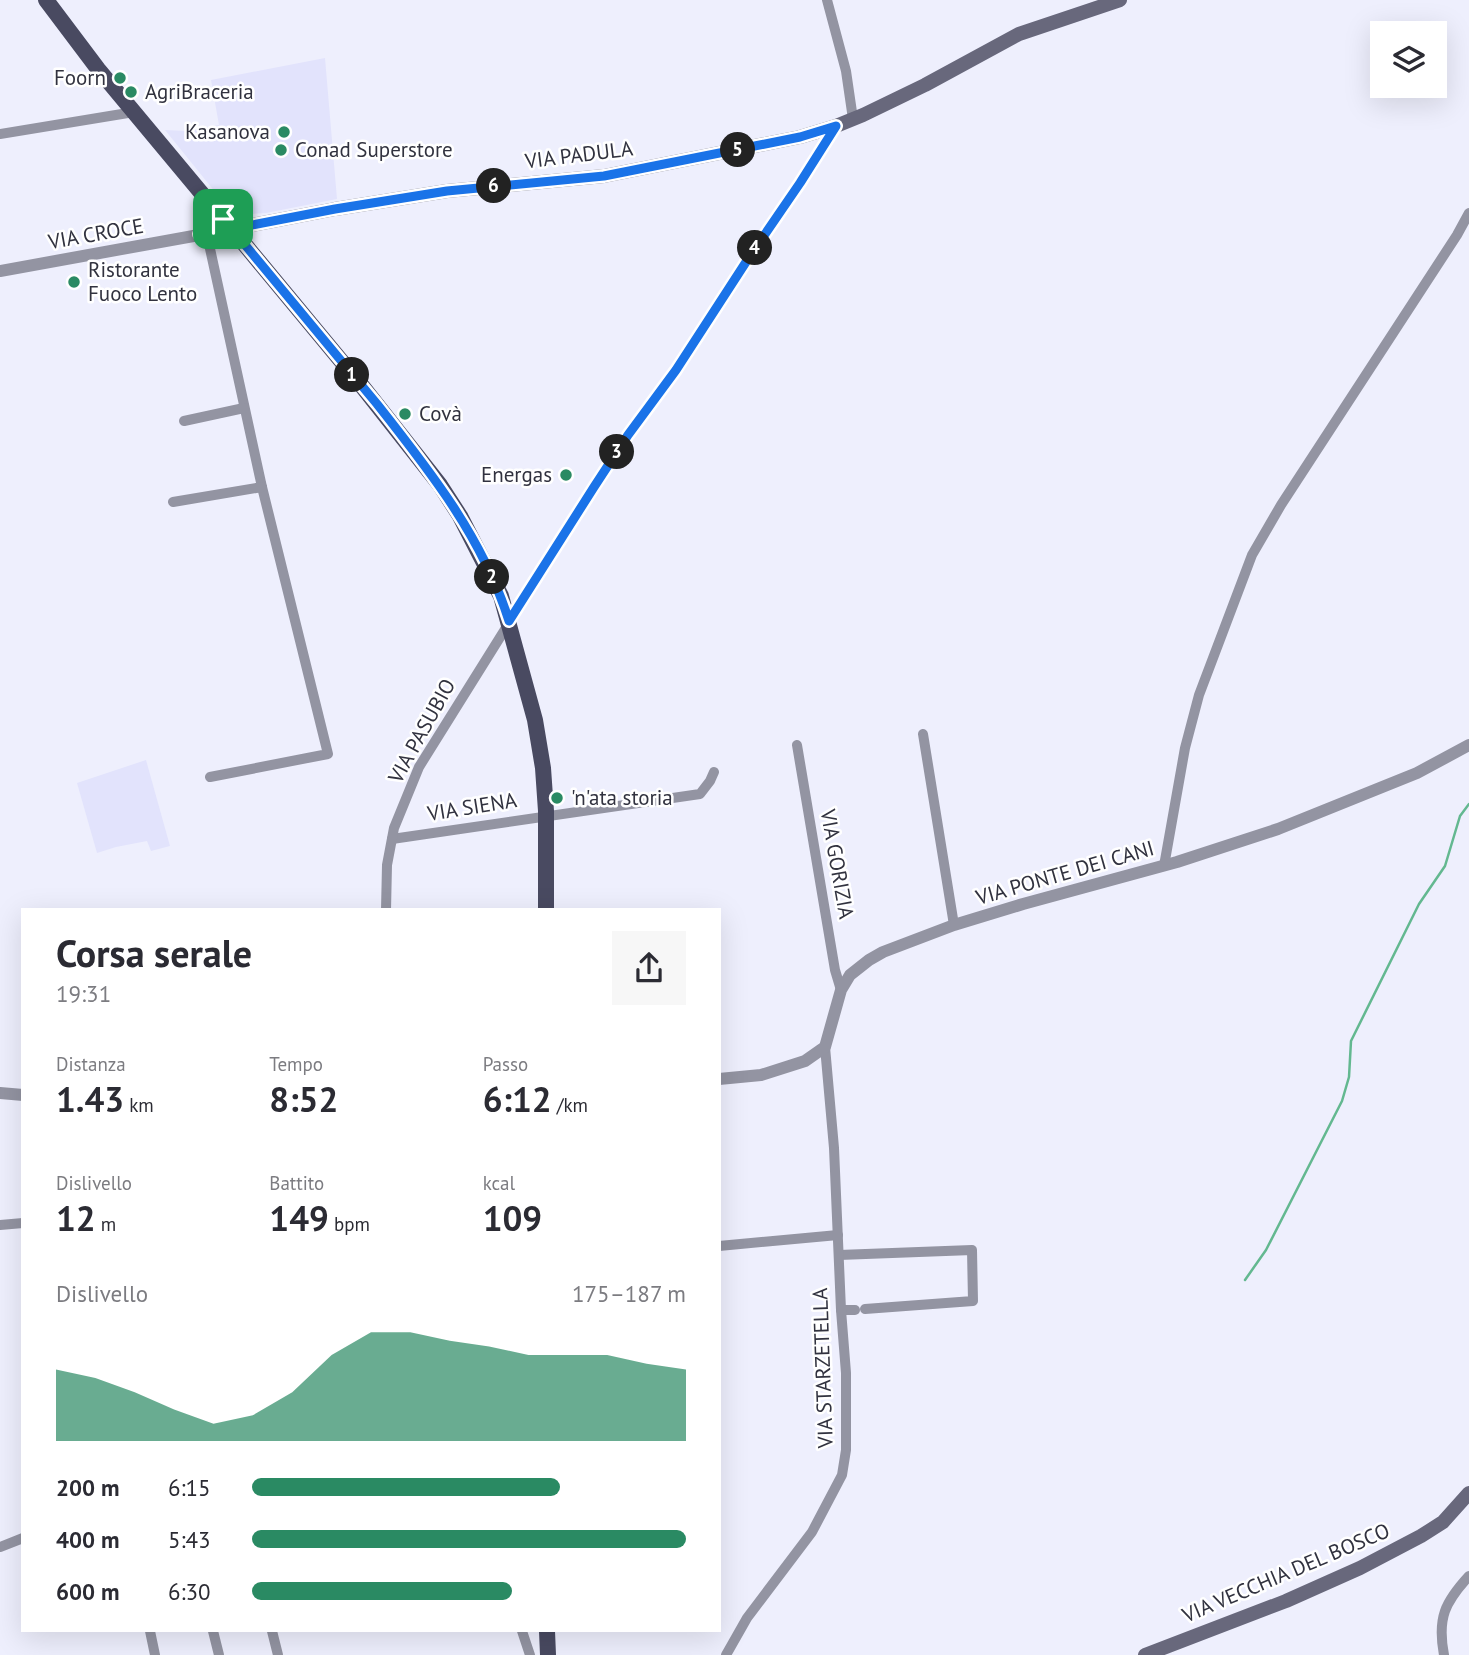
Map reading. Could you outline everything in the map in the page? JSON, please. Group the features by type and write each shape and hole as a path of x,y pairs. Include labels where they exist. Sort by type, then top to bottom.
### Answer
{"main road":[{"path":"46,0 222,230 241,240 362,386 440,485 460,516 501,596 535,720 543,768 546,816 546,908"},
{"name":"VIA PADULA","path":"222,230 447,191 604,176 800,137 853,119 925,85 1019,34 1120,0"},
{"name":"VIA VECCHIA DEL BOSCO","path":"1145,1655 1286,1601 1360,1568 1421,1536 1443,1521 1469,1493"},
{"path":"547,1632 548,1655"}],"street":[{"path":"827,0 845,71 853,119"},
{"path":"0,134 134,112"},
{"path":"509,621 628,435 676,370 836,126"},
{"path":"1164,866 1185,748 1199,695 1252,555 1288,494 1469,213"},
{"path":"210,777 328,754 244,408 222,230"},
{"name":"VIA CROCE","path":"0,271 222,230"},
{"path":"184,421 244,408"},
{"path":"173,502 262,487"},
{"name":"VIA PASUBIO","path":"386,908 387,865 394,828 419,767 509,621"},
{"path":"923,734 954,925"},
{"name":"VIA GORIZIA","path":"797,745 835,970 841,990"},
{"name":"VIA PONTE DEI CANI","path":"825,1046 841,990 850,975 883,952 954,925 1164,866 1279,830 1417,773 1469,745"},
{"name":"VIA SIENA","path":"392,839 700,794 713,772"},
{"path":"721,1079 761,1075 805,1061 825,1046"},
{"name":"VIA STARZETELLA","path":"726,1655 747,1618 812,1532 842,1475 846,1450 847,1409 834,1148 825,1046"},
{"path":"0,1093 21,1095"},
{"path":"0,1225 21,1223"},
{"path":"721,1246 838,1235"},
{"path":"839,1255 972,1250 973,1301 841,1310"},
{"path":"0,1548 21,1539"},
{"path":"1444,1655 1441,1629 1446,1605 1469,1576"},
{"path":"150,1632 155,1655"},
{"path":"213,1632 219,1655"},
{"path":"272,1632 278,1655"},
{"path":"522,1632 530,1655"}],"shaded area":[{"path":"325,58 337,199 266,213 252,214 242,211 220,198 165,130 186,131 219,125 211,80"},
{"path":"146,760 170,846 151,851 147,841 97,853 77,783"}],"waterway":[{"path":"1245,1280 1266,1250 1342,1101 1349,1077 1351,1041 1419,904 1445,866 1460,816 1469,804"}],"place":[{"name":"Foorn","path":"120,78"},
{"name":"AgriBraceria","path":"131,92"},
{"name":"Kasanova","path":"284,132"},
{"name":"Conad Superstore","path":"281,150"},
{"name":"Ristorante Fuoco Lento","path":"74,282"},
{"name":"Covà","path":"405,414"},
{"name":"Energas","path":"566,475"},
{"name":"'n'ata storia","path":"557,798"}],"route":[{"path":"836,126 676,370 628,435 509,621 501,596 460,516 418,455 241,240 199,234 223,219 233,216 240,220 242,227 447,191 604,176 800,137 836,126"}]}
